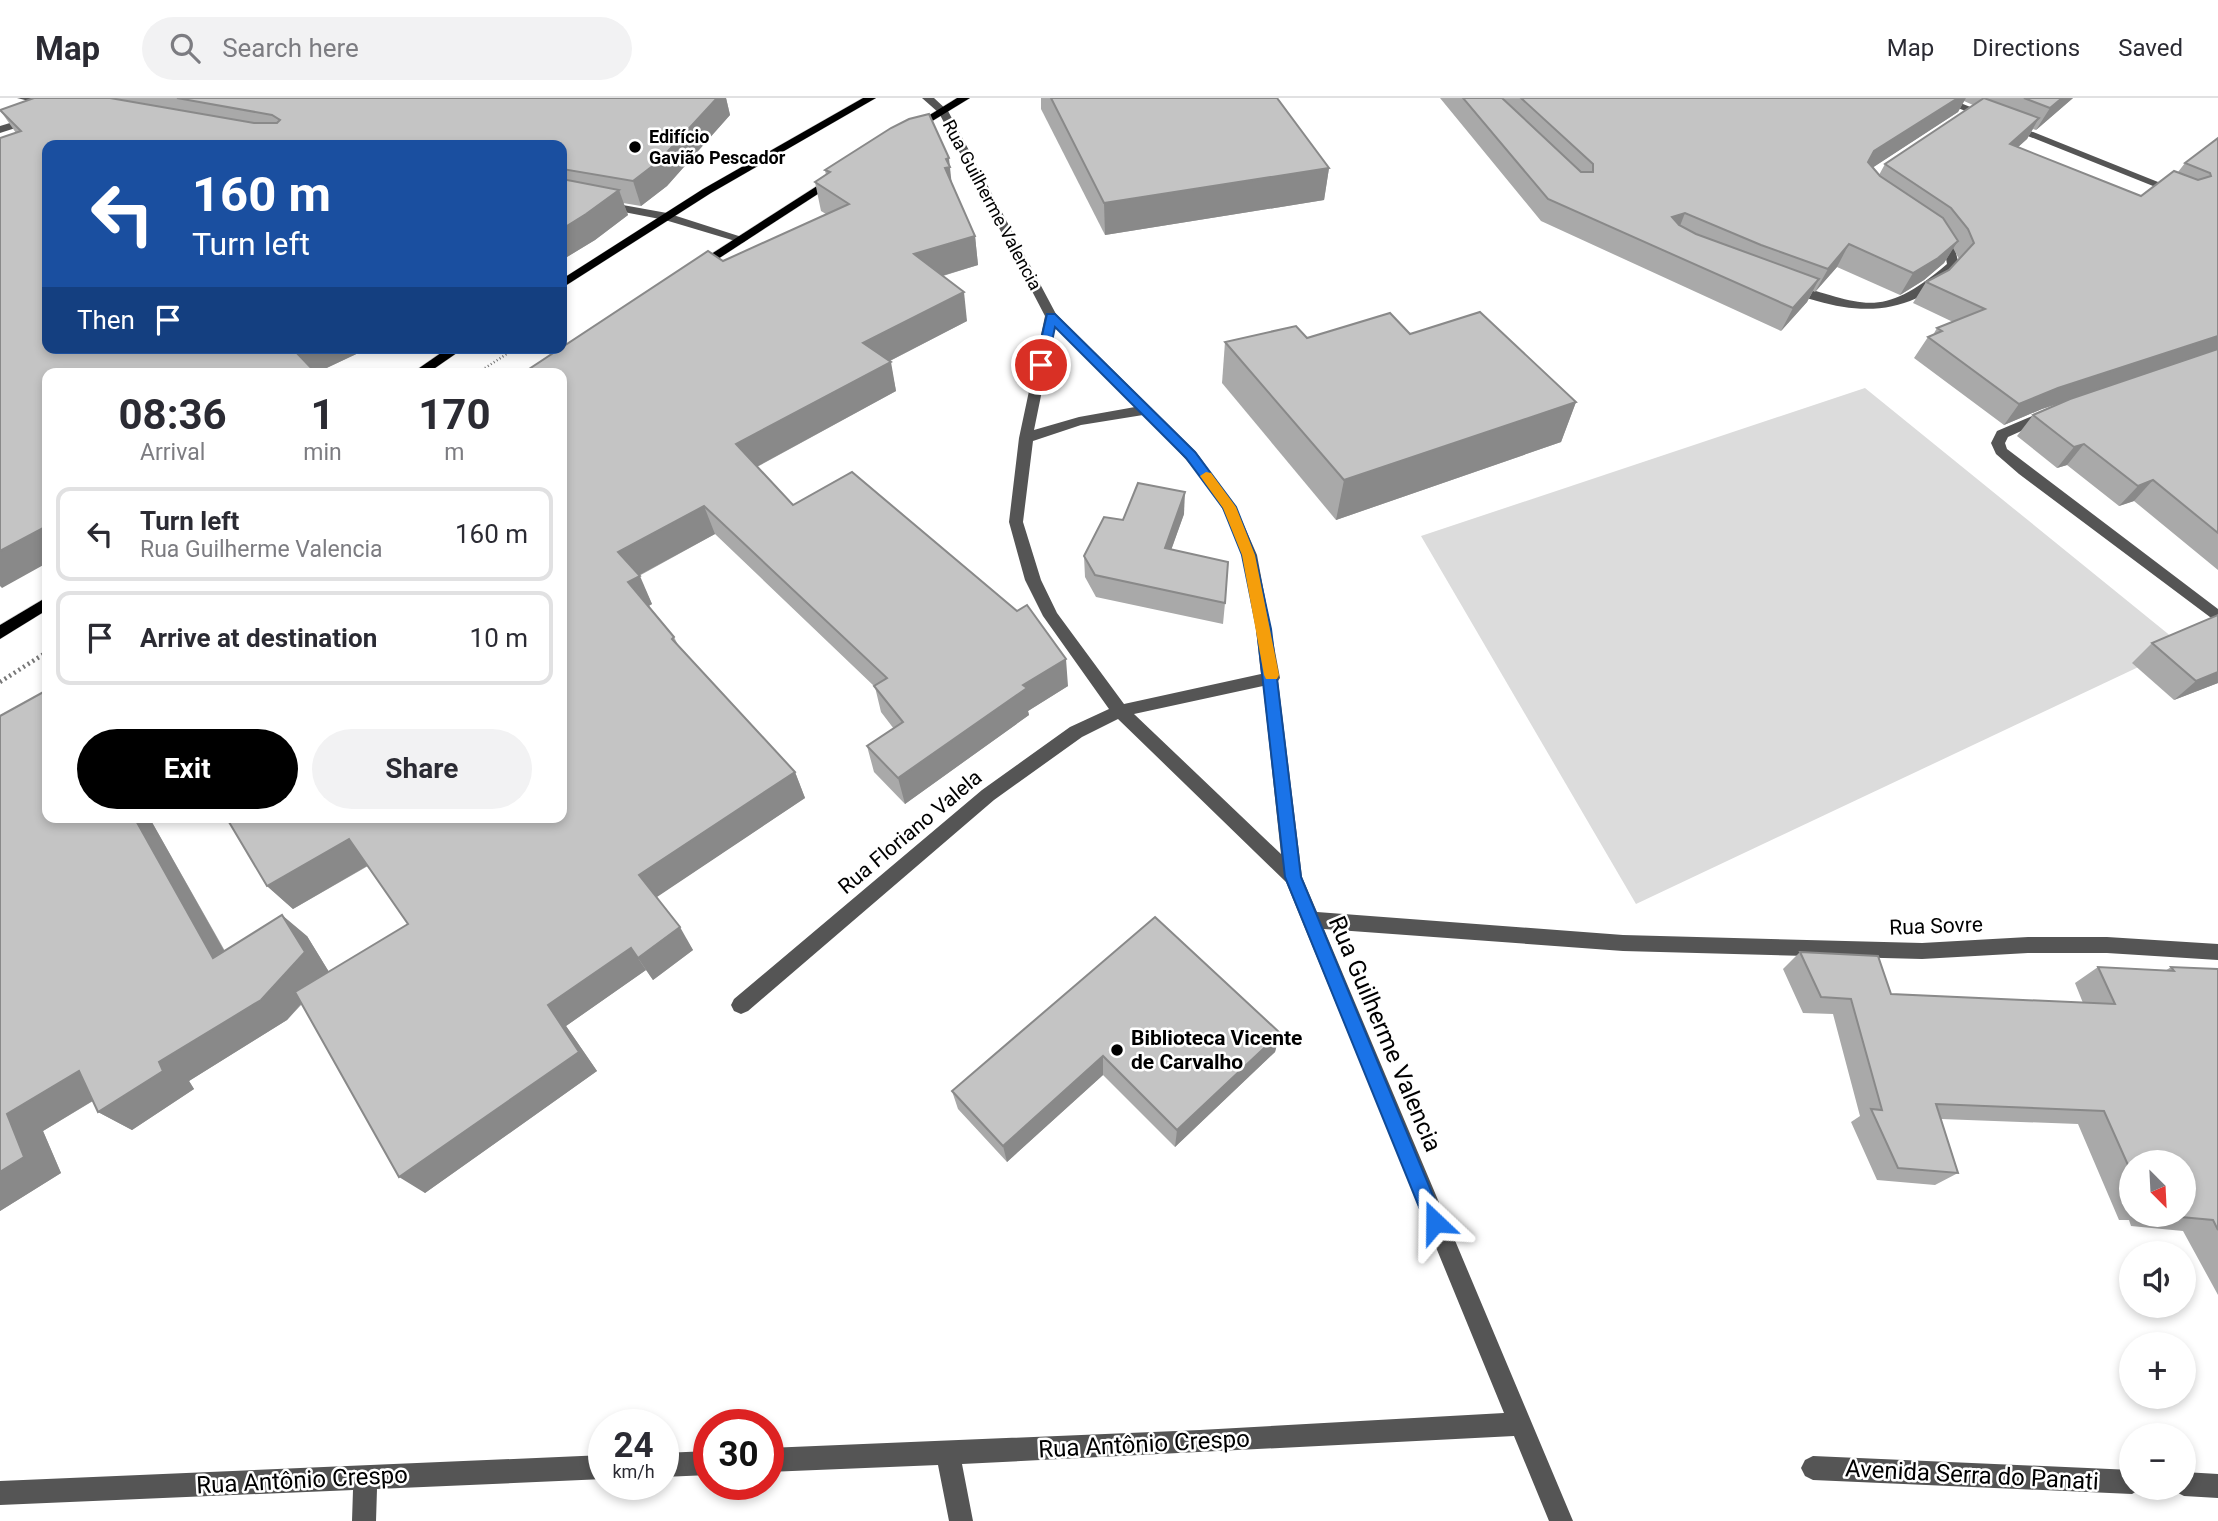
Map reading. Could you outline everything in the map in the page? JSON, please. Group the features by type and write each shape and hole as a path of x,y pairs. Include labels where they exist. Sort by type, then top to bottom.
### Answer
{"main road":[{"path":"567,281 707,191 871,98"},
{"path":"898,138 965,98"},
{"path":"684,275 849,170"},
{"path":"426,368 448,354"},
{"path":"0,633 42,606"}],"street":[{"path":"0,130 69,106 22,98"},
{"name":"Rua Guilherme Valencia","path":"927,98 943,111 1051,316 1191,455 1229,507 1249,555 1272,678 1293,877 1518,1424 1561,1521"},
{"path":"1938,98 1967,114 2187,196"},
{"path":"567,198 667,217 742,239"},
{"path":"1782,284 1831,303 1864,308 1883,307 1911,297 1935,282 1953,265 1951,252 1920,225"},
{"name":"Rua Guilherme Valencia","path":"1051,316 1026,438 1016,522 1033,580 1051,616 1120,711 1293,877"},
{"path":"2061,409 2003,434 1998,443 2001,451 2218,617"},
{"path":"1026,438 1079,421 1145,411"},
{"name":"Rua Floriano Valela","path":"741,1005 988,795 1076,732 1120,711 1272,678"},
{"name":"Rua Sovre","path":"1309,920 1654,944 1922,951 2107,944 2218,952"},
{"name":"Rua Antônio Crespo","path":"784,1459 1200,1442 1518,1424"},
{"path":"948,1452 961,1521"},
{"name":"Rua Antônio Crespo","path":"0,1493 588,1468"},
{"name":"Avenida Serra do Panati","path":"1813,1468 2119,1481"},
{"path":"365,1521 366,1477"},
{"path":"2196,1485 2218,1486"}],"path":[{"path":"486,368 507,354"},
{"path":"0,682 42,655"}],"shaded area":[{"path":"1865,388 2183,646 1636,904 1421,536"}],"building":[{"path":"34,98 110,98 254,123 277,123 280,120 272,115 177,98 717,98 659,161 633,181 567,170 567,140 42,140 42,354 298,354 311,368 42,368 42,529 0,551 0,138 21,131 0,110"},
{"path":"1051,98 1277,98 1329,168 1104,203"},
{"path":"1463,98 1502,98 1581,172 1593,172 1593,164 1521,98 1958,98 1874,151 1868,162 1880,176 1943,218 1958,241 1938,258 1913,273 1849,244 1828,269 1685,213 1672,217 1679,225 1696,234 1819,279 1793,308 1548,199"},
{"path":"1984,98 2039,118 2010,144 2141,196 2174,171 2198,180 2211,176 2210,173 2185,163 2218,138 2218,336 2058,388 2019,404 1928,337 1942,331 1937,328 1985,309 1926,282 1949,270 1974,243 1968,229 1951,208 1885,164"},
{"path":"2024,98 2062,98 2050,108"},
{"path":"929,114 949,158 946,159 950,167 945,168 975,236 914,254 964,292 863,343 891,362 736,444 793,505 852,472 1017,611 1027,605 1066,659 1023,685 1027,688 898,778 867,746 903,722 874,686 887,678 704,506 618,552 640,576 628,582 674,637 672,639 795,772 639,875 680,927 638,958 631,948 548,1005 579,1052 399,1177 295,992 408,924 349,839 267,886 230,823 567,823 567,368 531,368 552,354 567,354 567,344 708,251 723,261 849,204 815,182 830,172 825,170 909,119"},
{"path":"567,180 619,190 567,226"},
{"path":"1480,312 1576,402 1344,480 1225,342 1296,326 1307,338 1390,313 1410,334"},
{"path":"2218,349 2218,533 2153,480 2138,486 2084,444 2074,447 2033,415 2070,399"},
{"path":"1138,483 1185,492 1165,548 1228,562 1225,603 1095,575 1084,556 1104,517 1123,520"},
{"path":"2218,615 2218,672 2196,681 2152,643"},
{"path":"42,693 42,823 137,823 213,958 282,915 305,952 261,1000 159,1062 163,1071 98,1112 79,1071 7,1114 24,1157 0,1172 0,716"},
{"path":"1155,917 1280,1033 1177,1130 1103,1056 1003,1146 952,1091"},
{"path":"1800,952 1878,956 1891,994 2115,1004 2098,967 2174,971 2171,967 2218,969 2218,1230 2213,1220 2196,1218 2196,1150 2121,1150 2104,1111 1936,1104 1958,1173 1898,1168 1871,1109 1882,1110 1851,999 1821,997"}],"slow traffic":[{"path":"1206,476 1229,507 1249,555 1271,675"}],"place":[{"name":"Edifício Gavião Pescador","path":"635,147"},
{"name":"Biblioteca Vicente de Carvalho","path":"1117,1050"}],"route":[{"path":"1041,365 1051,316 1191,455 1229,507 1249,555 1264,629 1272,678 1293,877 1435,1222"}]}
